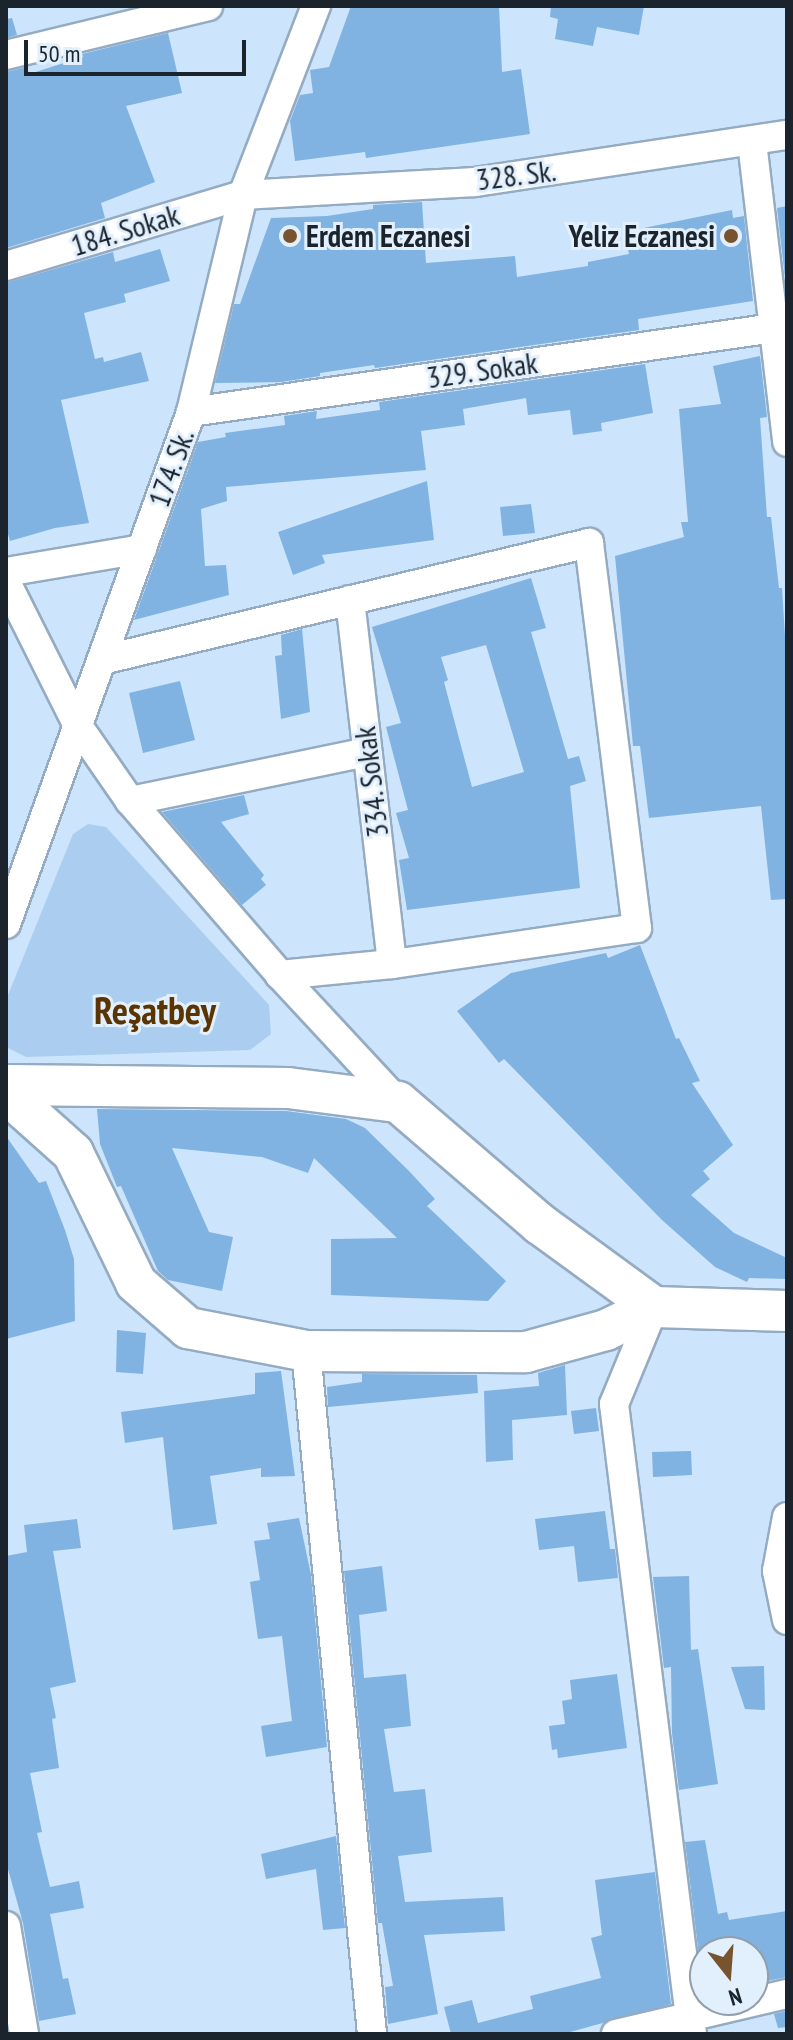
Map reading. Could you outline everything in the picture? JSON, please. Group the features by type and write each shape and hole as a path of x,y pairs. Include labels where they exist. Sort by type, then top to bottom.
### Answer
{"main road":[{"path":"6,1085 288,1088 398,1102 540,1224 654,1307"},
{"path":"6,1093 73,1153 136,1283 188,1328 306,1351 526,1352 606,1330 654,1307 787,1311"}],"street":[{"path":"6,55 208,6"},
{"name":"174. Sk.","path":"6,924 191,412 243,195 316,6"},
{"name":"328. Sk.","path":"243,195 475,182 787,135"},
{"path":"752,142 787,442"},
{"name":"184. Sokak","path":"6,266 243,195"},
{"name":"329. Sokak","path":"191,412 774,328"},
{"path":"102,660 589,543 637,928 392,964 280,975"},
{"path":"6,572 142,549"},
{"path":"6,582 78,726 130,801 280,975 398,1102"},
{"name":"334. Sokak","path":"350,600 392,964"},
{"path":"130,801 367,752"},
{"path":"654,1307 614,1404 690,2025"},
{"path":"306,1351 372,2034"},
{"path":"787,1517 777,1571 787,1620"},
{"path":"6,1926 24,2034"},
{"path":"616,2034 690,2025 787,1994"}],"shaded area":[{"path":"88,824 106,827 269,1005 271,1034 250,1050 26,1057 6,1047 6,1000 73,834"}],"building":[{"path":"351,6 499,6 502,72 521,69 530,134 366,158 365,152 295,161 290,121 300,95 313,93 310,70 329,67"},
{"path":"551,6 644,6 639,35 597,27 593,46 555,39 558,19 550,17"},
{"path":"12,18 17,35 6,38 6,19"},
{"path":"168,33 182,93 126,106 155,182 101,203 105,218 6,248 6,72 27,67 29,74 83,57 82,54"},
{"path":"422,202 426,263 515,256 517,277 588,266 588,262 629,254 624,232 732,210 733,218 744,216 753,301 638,319 639,330 375,368 374,365 281,382 215,383 234,304 240,304 271,218 327,216 373,209 373,205"},
{"path":"787,206 787,295 777,208"},
{"path":"160,249 170,281 124,294 126,302 84,313 95,359 103,357 104,362 141,352 149,381 61,400 89,523 55,528 10,541 6,527 6,283 113,252 115,262"},
{"path":"760,356 767,417 760,418 767,517 771,517 779,588 782,588 787,668 787,899 771,900 761,806 649,818 640,746 633,746 615,556 684,537 681,522 688,522 679,409 721,404 713,366"},
{"path":"645,364 653,413 601,423 602,431 573,435 570,410 528,415 526,398 463,409 465,425 421,431 426,470 226,487 227,501 201,509 205,566 226,565 229,595 134,620 198,442 226,437 225,433 285,425 284,416 317,411 316,419 380,410 379,402"},
{"path":"427,481 434,540 322,555 325,563 293,575 278,532"},
{"path":"531,504 535,533 503,536 500,507"},
{"path":"531,578 546,628 531,632 568,759 579,756 586,781 570,786 580,888 407,910 399,860 409,858 396,813 408,810 386,727 401,723 372,627","holes":["486,645 524,772 472,787 444,682 448,680 441,657"]},
{"path":"302,629 310,712 281,719 275,656 282,655 281,635"},
{"path":"180,681 195,740 143,753 129,693"},
{"path":"244,795 249,814 221,822 264,875 261,879 266,885 242,905 162,812"},
{"path":"640,945 676,1039 679,1038 700,1081 692,1083 733,1145 703,1171 710,1179 691,1195 734,1233 787,1258 787,1279 749,1278 747,1282 715,1267 662,1220 504,1059 499,1063 457,1011 511,973 606,953 608,958"},
{"path":"97,1109 286,1111 346,1119 365,1128 409,1171 435,1199 427,1206 506,1281 488,1301 331,1295 331,1239 397,1238 314,1158 308,1173 262,1157 172,1148 209,1232 233,1237 222,1291 168,1280 158,1271 121,1186 117,1187 100,1144"},
{"path":"6,1136 39,1183 46,1181 65,1230 74,1259 75,1321 6,1339"},
{"path":"117,1330 146,1333 143,1374 116,1372"},
{"path":"565,1365 567,1415 512,1420 513,1460 486,1462 484,1391 539,1386 538,1373"},
{"path":"281,1371 295,1476 261,1477 261,1468 210,1476 217,1524 173,1530 163,1437 125,1443 121,1412 255,1394 255,1373"},
{"path":"362,1374 477,1375 478,1393 328,1407 327,1387 362,1382"},
{"path":"596,1408 599,1431 574,1434 571,1411"},
{"path":"691,1451 692,1475 653,1477 652,1452"},
{"path":"605,1511 610,1549 615,1549 618,1578 578,1582 574,1546 539,1550 535,1519"},
{"path":"299,1518 311,1575 327,1747 266,1757 261,1726 292,1721 282,1636 258,1639 250,1582 260,1580 254,1541 270,1539 267,1523"},
{"path":"77,1519 81,1548 53,1551 76,1682 50,1688 56,1718 52,1719 59,1768 30,1773 42,1832 37,1833 50,1887 79,1881 84,1908 50,1914 63,1979 68,1978 76,2014 39,2021 23,1923 6,1862 6,1556 27,1552 24,1525"},
{"path":"382,1566 387,1611 359,1615 364,1678 406,1674 411,1726 384,1729 394,1792 425,1789 432,1852 398,1856 405,1902 503,1897 505,1931 424,1935 438,2014 388,2024 385,1987 393,1986 382,1923 378,1923 344,1571"},
{"path":"689,1576 691,1650 698,1649 718,1784 679,1790 672,1733 671,1667 664,1668 653,1577"},
{"path":"764,1666 765,1710 745,1709 731,1667"},
{"path":"617,1674 627,1748 558,1758 557,1749 552,1750 549,1726 565,1724 562,1701 572,1699 570,1680"},
{"path":"336,1836 345,1928 323,1930 316,1869 266,1879 261,1854"},
{"path":"705,1840 718,1914 727,1912 729,1920 787,1911 787,1977 769,1981 769,1936 697,1936 685,1842"},
{"path":"655,1872 671,2004 563,2034 451,2034 444,2007 472,2000 478,2023 533,2009 530,1996 601,1978 591,1938 602,1935 595,1880"},
{"path":"787,2011 787,2027 778,2028 774,2014"}],"place":[{"name":"Erdem Eczanesi","path":"290,236"},
{"name":"Yeliz Eczanesi","path":"731,236"}],"district":[{"name":"Reşatbey","path":"155,1010"}]}
